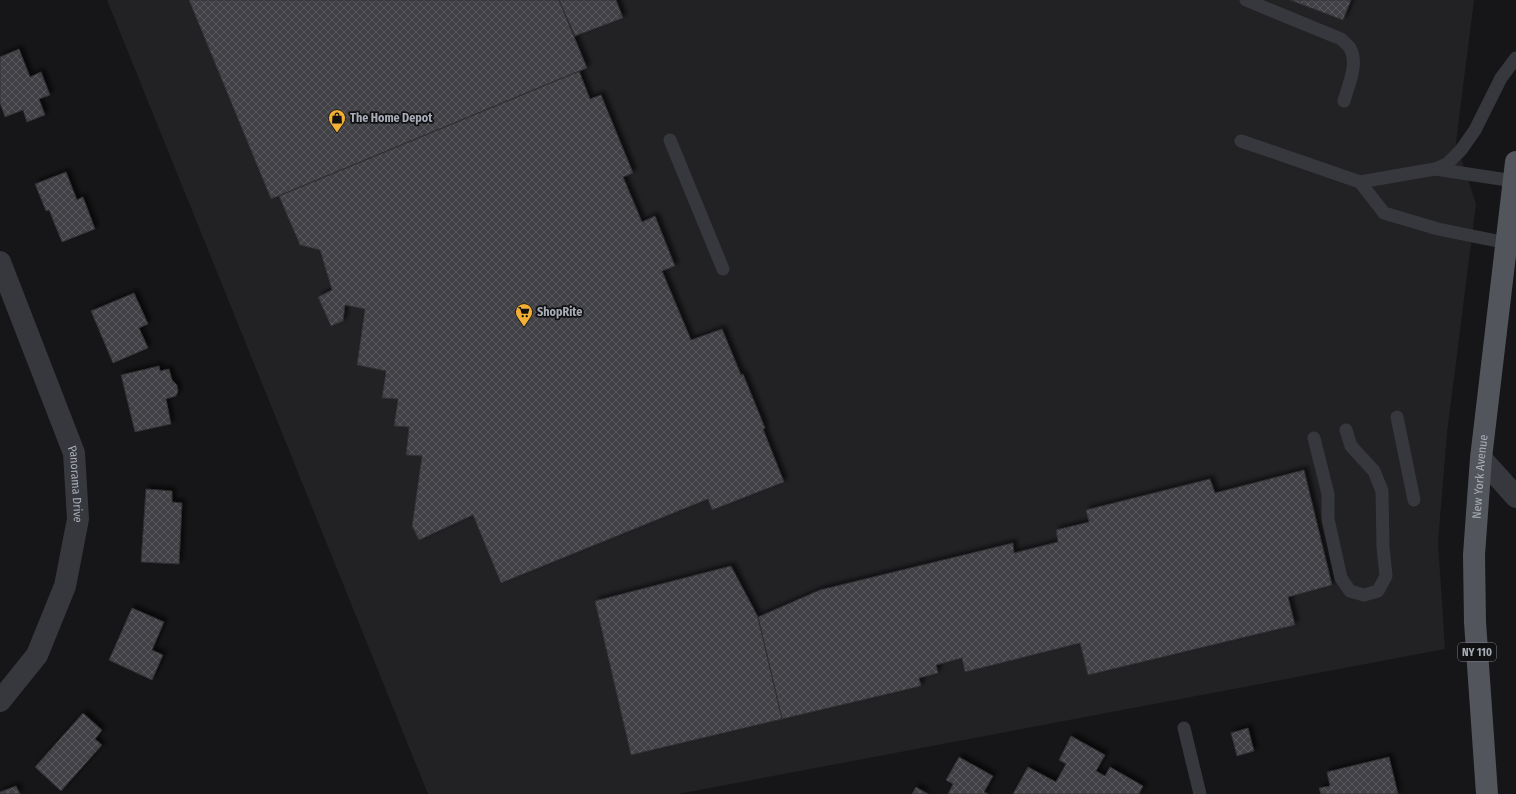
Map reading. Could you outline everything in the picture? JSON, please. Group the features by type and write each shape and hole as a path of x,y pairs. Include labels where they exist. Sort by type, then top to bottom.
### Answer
{"main road":[{"name":"New York Avenue","path":"1487,794 1475,622 1475,532 1481,458 1515,171"}],"street":[{"name":"Panorama Drive","path":"0,262 74,453 78,519 65,586 37,655 0,701"},
{"path":"1481,458 1516,497"}],"lane":[{"path":"1246,0 1341,40 1350,47 1353,56 1353,68 1344,101"},
{"path":"1435,169 1447,164 1461,150 1472,135 1487,109 1501,78 1516,58"},
{"path":"670,140 723,269"},
{"path":"1241,141 1360,182 1435,169 1515,171"},
{"path":"1360,182 1384,213 1438,229 1507,243"},
{"path":"1397,417 1414,500"},
{"path":"1314,438 1328,494 1328,519 1341,578 1350,591 1364,595 1378,592 1386,576 1383,547 1382,491 1374,471 1351,446 1346,430"},
{"path":"1184,728 1200,794"}],"shaded area":[{"path":"107,0 1474,0 1456,143 1476,204 1447,433 1438,542 1445,649 678,794 428,794"}],"building":[{"name":"The Home Depot","path":"189,0 559,0 587,68 271,199"},
{"path":"559,0 616,0 623,18 575,36"},
{"path":"1290,0 1351,0 1343,20"},
{"path":"19,49 30,77 41,72 50,95 39,99 45,115 27,122 23,110 5,117 0,103 0,57"},
{"name":"ShopRite","path":"579,71 590,99 601,95 633,173 623,177 642,222 655,216 675,266 662,271 691,340 722,329 741,375 743,374 765,428 763,429 784,482 712,510 708,499 501,583 473,515 419,540 412,526 422,456 406,455 409,427 394,426 398,399 382,398 386,371 357,365 365,309 345,305 343,321 331,326 318,297 332,290 320,250 300,245 279,196"},
{"path":"66,172 77,200 83,197 95,229 62,242 49,210 46,211 35,184"},
{"path":"134,293 148,324 139,328 148,348 113,363 91,311"},
{"path":"159,366 160,371 169,369 172,380 177,385 178,391 176,396 166,399 171,424 135,432 121,375"},
{"path":"1304,470 1332,585 1288,597 1295,625 1088,675 1080,643 965,672 962,658 936,665 938,673 919,678 921,686 782,719 758,617 820,590 1013,543 1014,553 1058,542 1056,530 1089,522 1086,510 1210,479 1215,493"},
{"path":"146,489 172,491 172,502 182,503 179,564 141,562"},
{"path":"731,566 758,617 782,719 631,755 595,601"},
{"path":"132,608 164,622 152,650 163,655 152,680 109,660"},
{"path":"83,713 102,730 95,739 102,745 61,791 35,767"},
{"path":"1248,728 1254,751 1237,756 1231,733"},
{"path":"1071,736 1105,755 1096,771 1105,776 1110,767 1143,786 1139,794 1013,794 1028,767 1056,782 1066,764 1059,760"},
{"path":"959,757 993,776 984,792 988,794 948,794 953,784 946,780"},
{"path":"1389,757 1398,794 1321,794 1319,788 1330,786 1327,772"},
{"path":"16,786 20,794 0,794 0,792"},
{"path":"916,787 928,794 912,794"}],"place":[{"name":"The Home Depot","path":"337,133"},
{"name":"ShopRite","path":"524,327"}]}
